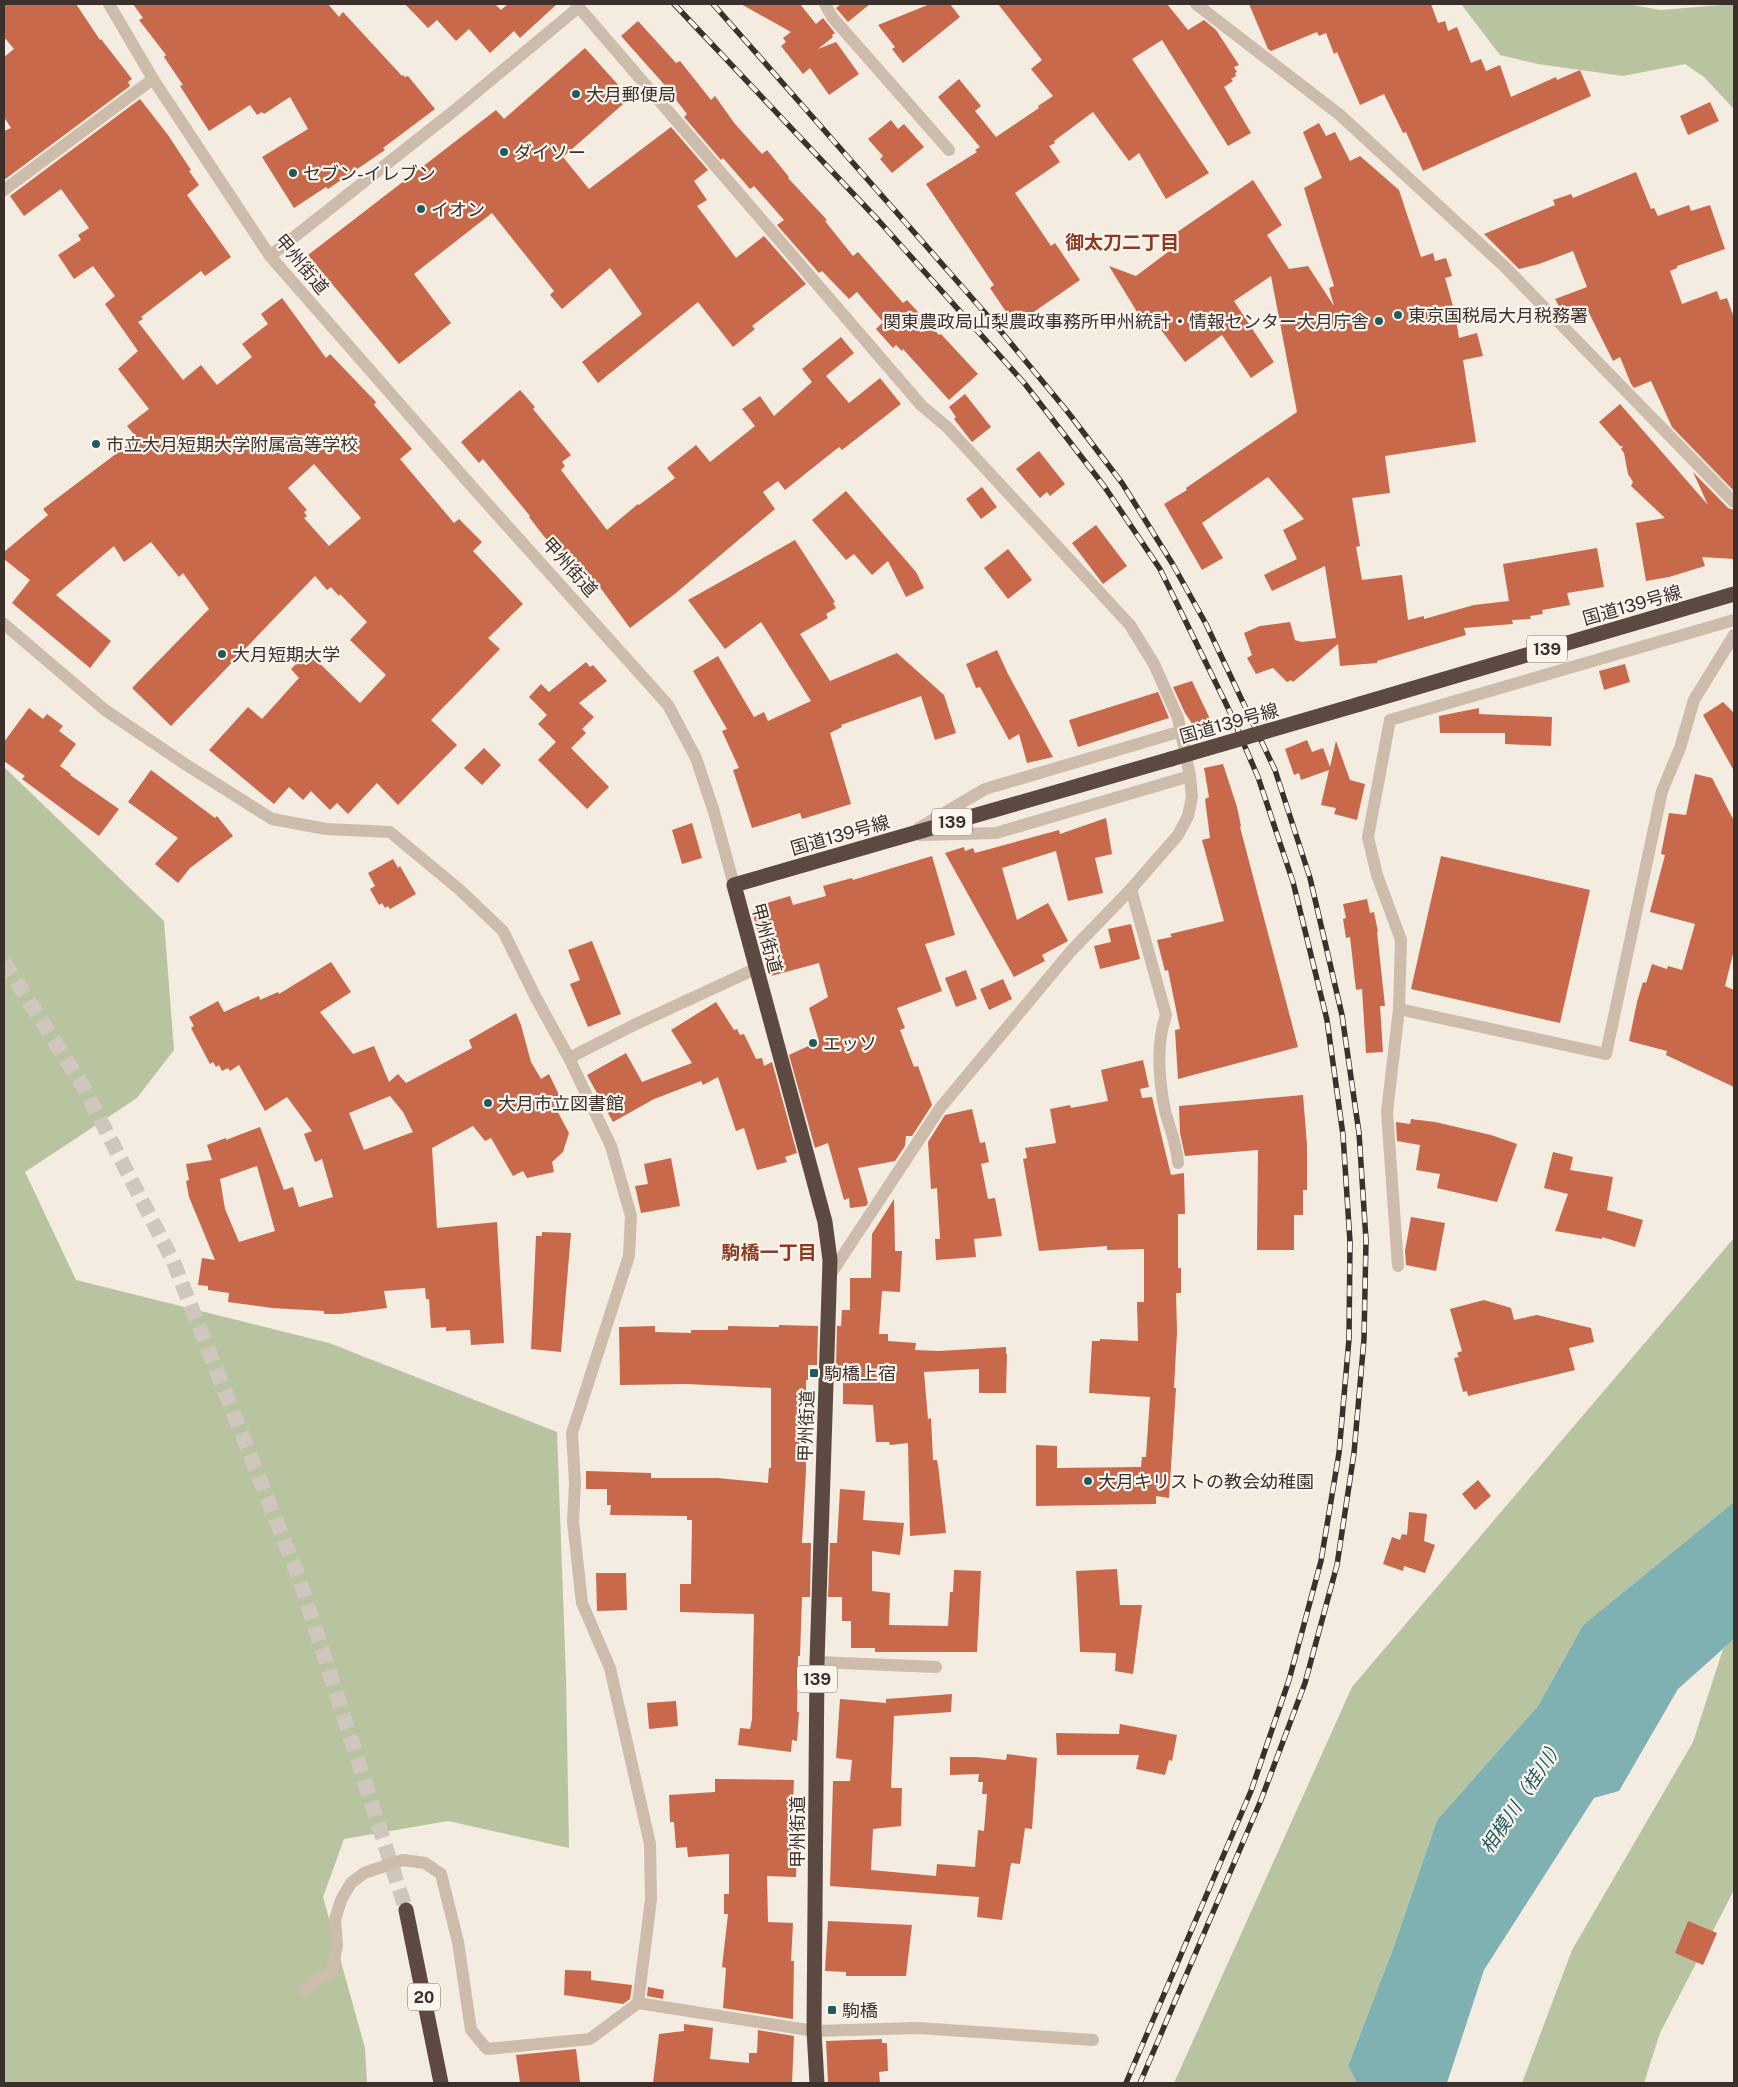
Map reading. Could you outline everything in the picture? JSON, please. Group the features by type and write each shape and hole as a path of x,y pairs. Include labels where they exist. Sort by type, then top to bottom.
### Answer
{"highway":[{"name":"国道139号線","path":"734,885 1734,594"},
{"name":"甲州街道","path":"734,885 755,969 825,1222 830,1275 817,1662 814,2031 817,2083"},
{"name":"20","path":"406,1910 441,2083"}],"street":[{"name":"甲州街道","path":"109,4 153,79 270,256 475,490 668,705 696,758 714,812 734,885"},
{"path":"825,4 832,17 949,150"},
{"path":"1196,4 1340,115 1489,252 1734,502"},
{"path":"270,256 455,110 578,6 921,405 947,427 1130,625 1154,664 1182,731 1190,776 1192,797 1188,816 1178,835 1131,889 1071,951 940,1108 830,1275"},
{"path":"4,190 153,79"},
{"path":"1398,1266 1387,1112 1399,1008 1401,940 1377,875 1368,838 1390,720 1734,620"},
{"path":"4,624 105,710 272,820 326,829 390,832 460,890 503,931 569,1058 611,1146 631,1216 629,1256 572,1433 575,1483 573,1522 582,1603 610,1668 650,1844 651,1899 638,2003"},
{"path":"1399,1008 1606,1054 1662,791 1680,748 1694,700 1734,635"},
{"path":"907,835 985,789 1182,731"},
{"path":"907,835 996,833 1190,776"},
{"path":"1131,889 1166,1015 1160,1032 1162,1082 1164,1106 1177,1149 1178,1163"},
{"path":"569,1058 634,1025 755,969"},
{"path":"817,1662 936,1667"},
{"path":"304,1989 332,1971 337,1945 335,1920 341,1900 351,1884 364,1873 403,1860 425,1863 441,1874 458,1942 471,2030 487,2049 590,2038 638,2003 814,2031 918,2028 1094,2040"}],"green space":[{"path":"1461,4 1627,4 1661,10 1734,4 1734,109 1704,77 1685,64 1623,76 1538,64 1500,55"},
{"path":"4,767 164,921 174,1050 137,1098 25,1172 76,1280 329,1343 557,1432 566,1677 569,1848 448,1821 344,1839 323,1897 365,2048 367,2083 4,2083"},
{"path":"1734,1238 1734,1502 1583,1625 1538,1706 1437,1820 1393,1949 1348,2066 1357,2083 1174,2083 1352,1687"},
{"path":"1734,1639 1734,1890 1660,2033 1644,2083 1522,2083 1572,1950 1693,1742 1723,1649"}],"water":[{"name":"相模川（桂川）","path":"1734,1502 1734,1639 1678,1689 1619,1791 1594,1798 1484,1970 1447,2083 1357,2083 1348,2066 1393,1949 1437,1820 1538,1706 1583,1625"}],"building":[{"path":"4,4 76,4 100,40 132,79 128,82 130,86 4,180 4,131 11,128 4,117 4,57 14,49 4,37"},
{"path":"133,4 328,4 339,17 343,12 402,76 408,76 435,109 383,148 385,150 328,189 326,187 294,208 262,157 308,129 290,97 264,114 262,112 257,115 250,105 209,131 180,86 183,85 164,57 166,55 139,20 143,18"},
{"path":"405,4 495,4 501,10 508,4 557,4 520,38 514,31 490,53 469,29 456,41 437,20 428,28"},
{"path":"741,4 800,4 816,24 823,18 835,33 832,35 833,37 818,49 836,42 859,74 829,95 810,68 803,74 781,46 786,42 783,38 791,32"},
{"path":"841,4 870,4 848,22 836,8"},
{"path":"930,4 950,4 960,17 903,63 892,49 895,47 878,25"},
{"path":"998,4 1167,4 1188,30 1204,20 1216,30 1239,65 1234,67 1237,72 1235,73 1236,76 1231,79 1233,81 1224,87 1251,133 1228,146 1162,40 1132,59 1209,173 1166,199 1139,153 1129,161 1093,112 1054,141 1055,143 1049,146 1060,162 1015,193 1051,246 1055,243 1080,280 1015,325 990,288 994,285 926,184 977,152 975,150 980,147 938,97 959,79 981,106 975,111 996,137 1039,108 1038,106 1053,96 1031,69 1042,60"},
{"path":"1249,4 1431,4 1438,23 1445,21 1448,31 1457,27 1471,63 1481,59 1486,71 1500,65 1511,97 1556,77 1557,80 1580,70 1591,96 1423,171 1406,132 1403,133 1384,94 1360,105 1337,52 1334,54 1326,33 1319,36 1317,32 1271,51 1268,49"},
{"path":"638,21 676,63 680,61 711,100 715,96 735,124 762,154 767,150 788,178 827,220 825,221 853,256 858,252 903,303 907,300 978,374 949,400 903,349 902,351 896,345 893,348 876,329 883,322 857,292 849,299 822,271 819,273 777,225 784,220 754,186 750,189 723,158 721,160 684,117 687,114 662,82 621,36"},
{"path":"585,48 630,98 563,157 589,189 671,127 708,170 694,181 707,200 697,206 736,258 764,236 806,284 752,326 755,329 733,347 698,302 598,383 582,362 642,314 610,268 562,309 550,295 554,291 492,213 414,274 451,323 399,364 308,255 496,110 504,119"},
{"path":"140,99 168,135 191,170 189,171 199,185 187,195 231,257 205,276 201,271 141,317 143,319 138,322 183,380 201,365 217,385 252,357 242,344 268,324 261,314 282,298 326,358 330,354 376,402 374,405 412,449 400,459 454,523 459,519 482,542 473,551 523,604 488,638 500,649 431,720 457,745 398,805 377,783 348,814 337,803 330,810 311,791 303,800 289,787 274,804 209,750 248,707 262,719 299,678 291,669 308,652 360,703 386,675 350,640 367,622 340,594 339,596 331,587 327,590 315,576 171,726 132,688 209,609 183,573 179,577 151,542 124,562 114,546 56,595 111,641 90,668 12,603 30,580 4,559 4,552 48,515 43,509 137,438 127,426 149,409 118,369 138,351 105,304 115,296 93,266 74,279 58,255 81,240 78,235 89,228 61,189 24,216 10,196","holes":["314,464 361,518 329,546 304,518 307,516 304,512 307,510 288,488"]},
{"path":"1710,102 1719,121 1688,135 1680,116"},
{"path":"891,120 898,129 904,124 924,147 892,173 880,159 883,156 868,139"},
{"path":"1319,123 1326,136 1335,132 1350,161 1360,156 1399,190 1421,257 1433,253 1435,261 1446,258 1452,276 1445,278 1455,313 1459,338 1477,333 1483,356 1463,360 1476,442 1385,456 1390,493 1352,498 1360,546 1356,547 1362,580 1402,575 1408,620 1424,616 1424,619 1474,605 1509,601 1503,564 1597,548 1604,587 1567,593 1570,605 1542,610 1543,614 1530,616 1531,619 1512,620 1513,624 1464,628 1466,635 1377,661 1377,663 1340,666 1338,644 1293,682 1291,680 1287,682 1273,668 1256,674 1247,658 1252,655 1244,633 1260,626 1290,622 1295,640 1302,642 1336,638 1325,566 1272,591 1264,575 1297,559 1283,530 1304,519 1268,477 1202,523 1223,558 1202,570 1164,504 1187,490 1186,488 1297,412 1271,276 1234,301 1274,362 1251,378 1222,335 1185,362 1153,319 1145,325 1109,266 1136,276 1176,246 1170,237 1253,180 1282,225 1267,235 1289,269 1308,266 1334,306 1329,288 1334,286 1304,188 1322,178 1303,132"},
{"path":"1636,172 1651,209 1654,208 1658,216 1689,205 1691,211 1710,205 1725,249 1677,266 1677,268 1670,271 1682,304 1717,291 1720,300 1727,298 1734,318 1734,491 1672,427 1651,381 1634,388 1620,357 1613,361 1588,311 1568,320 1565,317 1555,299 1587,287 1573,251 1539,264 1519,269 1484,234 1555,205 1553,200 1571,194 1573,198"},
{"path":"841,337 854,353 826,376 849,403 880,378 901,404 842,450 839,447 785,490 778,481 763,492 775,509 676,593 630,628 599,586 594,590 561,550 557,553 530,516 483,459 479,463 461,442 520,390 535,407 533,409 571,455 562,462 565,466 561,470 607,530 638,504 675,478 667,468 696,445 710,462 755,426 742,409 760,396 774,416 812,382 802,369"},
{"path":"965,394 991,427 972,442 954,419 956,417 949,407"},
{"path":"1620,404 1708,505 1693,472 1728,508 1734,510 1734,559 1702,557 1705,566 1669,577 1646,581 1636,523 1665,518 1631,486 1633,482 1628,474 1624,453 1621,449 1623,446 1620,446 1599,422"},
{"path":"1039,451 1065,484 1050,496 1047,492 1040,498 1016,469"},
{"path":"982,487 997,507 981,519 966,499"},
{"path":"846,491 916,572 924,588 906,597 888,561 872,575 854,554 846,560 812,520"},
{"path":"1096,525 1127,566 1103,584 1072,543"},
{"path":"795,540 835,602 833,603 836,608 826,614 828,618 800,634 830,681 897,653 944,695 956,733 935,740 921,696 841,725 842,727 830,733 851,804 802,819 800,813 752,828 733,770 739,768 722,731 727,729 693,671 718,656 754,717 764,712 768,721 811,701 761,622 725,649 688,600"},
{"path":"1008,549 1032,580 1008,599 984,568"},
{"path":"997,650 1053,757 1027,763 1019,734 1009,740 980,687 976,688 966,664"},
{"path":"586,662 590,667 593,665 607,681 579,703 594,717 582,729 586,733 571,748 609,787 587,809 538,760 556,742 538,724 547,715 529,697 541,684 549,692"},
{"path":"1625,664 1630,682 1604,690 1599,671"},
{"path":"1192,681 1211,721 1195,728 1185,713 1173,687"},
{"path":"1158,692 1169,718 1078,747 1069,720"},
{"path":"1723,702 1734,713 1734,771 1703,715"},
{"path":"29,708 43,719 47,714 63,726 59,731 76,744 60,766 119,809 99,836 22,779 25,776 4,761 4,742"},
{"path":"1479,708 1479,714 1552,717 1551,746 1505,744 1505,733 1440,733 1439,716"},
{"path":"1307,740 1312,752 1323,748 1330,767 1336,741 1350,780 1365,784 1357,820 1334,814 1336,808 1321,805 1329,770 1301,780 1299,773 1294,775 1285,749"},
{"path":"484,748 501,765 482,785 464,768"},
{"path":"1223,764 1237,807 1240,827 1298,1047 1178,1079 1175,1030 1180,1029 1168,970 1165,971 1157,940 1172,937 1170,934 1224,921 1202,840 1210,838 1205,799 1209,797 1204,768"},
{"path":"151,770 215,818 217,816 233,836 190,868 178,883 155,864 178,838 128,802"},
{"path":"1695,774 1712,778 1734,821 1734,950 1725,986 1734,990 1734,1087 1666,1055 1667,1051 1629,1041 1637,1002 1643,982 1646,983 1652,964 1667,969 1668,966 1682,970 1695,924 1650,912 1665,855 1661,854 1669,813 1686,815"},
{"path":"1106,818 1112,854 1095,858 1103,893 1068,901 1056,851 1002,868 1017,920 1048,903 1068,941 1042,955 1045,961 1014,977 945,853 964,847 965,851 973,848 975,853 1059,830 1060,834"},
{"path":"692,823 702,858 682,864 672,830"},
{"path":"932,856 955,935 925,944 942,991 897,1008 905,1028 900,1030 914,1067 918,1066 932,1105 912,1136 906,1136 905,1146 895,1161 858,1168 868,1203 866,1206 850,1208 849,1198 844,1200 828,1143 815,1148 789,1055 819,1041 809,1008 828,997 819,963 771,976 760,933 758,933 752,911 755,910 754,907 790,896 793,905 826,896 823,886 852,878 853,880"},
{"path":"1441,856 1590,890 1560,1023 1411,989"},
{"path":"393,859 398,868 400,866 416,894 390,909 388,906 385,908 382,903 379,905 370,889 375,886 368,873"},
{"path":"1367,899 1370,913 1374,912 1378,932 1385,1006 1380,1006 1383,1052 1366,1053 1362,989 1356,990 1350,937 1346,938 1343,919 1346,918 1343,904"},
{"path":"1131,924 1140,959 1100,969 1094,946 1111,942 1108,929"},
{"path":"592,941 621,1014 588,1027 570,984 580,980 568,950"},
{"path":"331,962 351,992 320,1012 353,1054 374,1046 389,1082 398,1074 406,1083 472,1048 469,1040 516,1013 531,1062 541,1079 549,1074 561,1099 553,1103 569,1133 563,1152 552,1162 554,1172 527,1178 523,1171 513,1176 491,1138 485,1141 473,1126 432,1148 437,1228 497,1222 504,1343 471,1345 470,1330 446,1331 446,1327 431,1328 429,1299 426,1299 425,1288 384,1291 387,1308 340,1314 324,1314 324,1311 272,1308 228,1302 229,1293 208,1290 208,1286 198,1285 202,1258 215,1260 189,1197 186,1181 189,1180 186,1164 212,1160 207,1145 260,1127 284,1190 293,1187 299,1207 333,1197 322,1159 315,1162 304,1134 312,1131 287,1097 265,1111 239,1065 230,1071 228,1068 222,1071 219,1065 216,1067 213,1062 210,1064 191,1028 194,1026 189,1017 218,1001 224,1012 259,996 260,1000 278,992 279,994","holes":["390,1096 403,1112 413,1132 364,1150 349,1113","257,1166 275,1231 239,1242 225,1209 220,1179"]},
{"path":"966,970 977,999 956,1007 945,978"},
{"path":"1003,979 1012,999 989,1010 980,989"},
{"path":"716,1002 734,1030 737,1029 740,1035 744,1034 756,1059 762,1058 764,1066 772,1062 797,1153 785,1157 787,1162 757,1170 744,1128 736,1131 718,1077 703,1085 701,1081 654,1099 613,1122 587,1075 626,1053 642,1082 692,1063 671,1030"},
{"path":"1143,1060 1149,1087 1140,1089 1142,1098 1152,1097 1171,1175 1184,1173 1185,1214 1178,1214 1178,1268 1181,1268 1181,1293 1176,1293 1177,1332 1174,1388 1176,1388 1169,1498 1156,1496 1156,1504 1036,1506 1036,1445 1057,1446 1057,1468 1141,1467 1142,1457 1146,1457 1150,1397 1089,1393 1092,1341 1100,1341 1100,1339 1138,1341 1137,1302 1144,1302 1144,1249 1107,1250 1107,1246 1039,1251 1023,1159 1027,1158 1025,1148 1056,1143 1050,1109 1070,1105 1071,1108 1108,1101 1101,1070"},
{"path":"1303,1095 1307,1145 1307,1190 1303,1190 1303,1215 1294,1215 1294,1250 1257,1250 1258,1150 1185,1156 1180,1133 1179,1106"},
{"path":"972,1109 980,1143 985,1142 989,1162 981,1164 988,1199 995,1198 1002,1236 974,1239 976,1257 936,1260 935,1239 940,1239 937,1188 931,1189 928,1142 945,1115"},
{"path":"1411,1119 1435,1122 1491,1135 1517,1144 1497,1202 1437,1188 1440,1174 1416,1170 1420,1145 1397,1141 1396,1122 1410,1124"},
{"path":"1553,1152 1573,1157 1570,1170 1613,1177 1607,1210 1643,1220 1635,1247 1602,1237 1602,1239 1555,1231 1568,1194 1544,1188"},
{"path":"671,1158 680,1206 641,1213 635,1186 648,1184 644,1164"},
{"path":"894,1199 895,1251 902,1251 900,1292 882,1291 879,1334 888,1334 888,1341 916,1343 915,1350 939,1351 1006,1347 1006,1393 979,1393 979,1369 924,1372 928,1419 931,1418 933,1460 937,1460 938,1465 946,1533 910,1536 908,1443 890,1445 889,1442 876,1442 873,1405 843,1404 843,1367 836,1366 837,1326 841,1326 842,1310 850,1310 850,1278 871,1278 872,1234"},
{"path":"1411,1217 1445,1223 1436,1271 1406,1265 1405,1251"},
{"path":"542,1232 571,1233 561,1352 531,1349 536,1236 542,1236"},
{"path":"1484,1300 1511,1308 1514,1320 1537,1315 1591,1328 1594,1342 1569,1348 1575,1370 1468,1396 1467,1391 1463,1392 1454,1358 1459,1357 1457,1353 1462,1351 1450,1309"},
{"path":"779,1325 818,1326 817,1365 808,1365 808,1380 806,1380 806,1470 802,1543 811,1543 810,1597 802,1597 800,1656 798,1656 797,1712 799,1712 797,1741 792,1740 791,1752 738,1745 740,1728 750,1729 752,1719 754,1614 680,1612 680,1584 691,1584 692,1520 687,1520 687,1516 610,1515 611,1505 607,1505 607,1489 586,1489 586,1471 651,1473 651,1478 717,1478 768,1483 769,1468 771,1468 771,1388 687,1384 620,1385 619,1327 655,1326 655,1332 691,1333 691,1330 728,1330 728,1326 779,1327"},
{"path":"1478,1480 1491,1496 1475,1510 1462,1494"},
{"path":"840,1489 865,1491 863,1520 904,1523 900,1555 872,1551 872,1591 890,1593 889,1625 948,1626 950,1592 953,1592 954,1570 981,1571 977,1652 875,1652 875,1648 851,1648 851,1621 842,1621 842,1597 828,1597 830,1543 837,1543"},
{"path":"1409,1512 1427,1514 1424,1541 1435,1545 1425,1573 1404,1566 1403,1571 1383,1564 1392,1537 1400,1540 1402,1534 1407,1535"},
{"path":"1117,1569 1120,1605 1142,1605 1133,1674 1115,1671 1116,1653 1080,1652 1076,1571"},
{"path":"596,1573 626,1573 627,1610 597,1611"},
{"path":"952,1694 951,1712 894,1716 891,1788 902,1788 901,1826 873,1829 871,1870 936,1876 937,1864 975,1867 978,1830 984,1831 987,1794 982,1794 983,1782 978,1782 979,1774 950,1775 950,1757 1006,1760 1007,1754 1037,1758 1032,1829 1025,1828 1020,1864 1011,1863 1002,1920 977,1917 979,1897 830,1886 833,1781 850,1781 852,1760 836,1758 840,1699 886,1703 886,1699"},
{"path":"676,1701 678,1726 649,1729 647,1703"},
{"path":"1120,1724 1177,1735 1172,1761 1169,1760 1165,1775 1136,1769 1139,1755 1057,1755 1056,1733 1119,1734"},
{"path":"715,1779 794,1780 791,1851 797,1852 796,1877 767,1876 768,1922 793,1923 791,1961 794,1961 793,2019 723,2008 726,1968 722,1967 728,1914 724,1914 724,1894 729,1894 729,1854 688,1857 687,1847 676,1848 674,1822 670,1822 669,1795 715,1792"},
{"path":"828,1921 912,1925 906,1976 846,1976 846,1972 825,1971"},
{"path":"1688,1921 1717,1933 1703,1965 1675,1953"},
{"path":"565,1970 591,1971 591,1980 632,1985 630,1999 623,2004 564,1995"},
{"path":"648,1987 664,1990 663,1999 647,1996"},
{"path":"684,2024 713,2028 710,2059 749,2063 749,2053 757,2053 758,2030 794,2036 792,2083 653,2083 659,2034 684,2031"},
{"path":"882,2039 882,2043 887,2043 888,2071 879,2072 880,2083 828,2083 826,2041"},
{"path":"576,2049 580,2082 520,2083 516,2055"}],"tunnel":[{"path":"4,962 83,1086 173,1261 299,1578 406,1910"}],"railway":[{"path":"674,4 879,221 1025,384 1104,486 1160,569 1230,712 1258,777 1293,882 1327,1020 1343,1135 1350,1242 1349,1339 1339,1453 1321,1561 1289,1680 1251,1791 1126,2083"},
{"path":"713,4 994,323 1067,411 1122,483 1172,563 1206,624 1275,770 1310,878 1342,1015 1359,1133 1366,1240 1364,1339 1354,1453 1337,1565 1305,1683 1261,1800 1140,2083"}],"place":[{"name":"大月郵便局","path":"576,94"},
{"name":"ダイソー","path":"504,152"},
{"name":"セブン-イレブン","path":"293,173"},
{"name":"イオン","path":"421,209"},
{"name":"東京国税局大月税務署","path":"1398,315"},
{"name":"関東農政局山梨農政事務所甲州統計・情報センター大月庁舎","path":"1379,321"},
{"name":"市立大月短期大学附属高等学校","path":"96,444"},
{"name":"大月短期大学","path":"222,654"},
{"name":"エッソ","path":"813,1043"},
{"name":"大月市立図書館","path":"488,1103"},
{"name":"駒橋上宿","path":"814,1373"},
{"name":"大月キリストの教会幼稚園","path":"1088,1481"},
{"name":"駒橋","path":"832,2010"}],"district":[{"name":"御太刀二丁目","path":"1122,242"},
{"name":"駒橋一丁目","path":"769,1252"}]}
